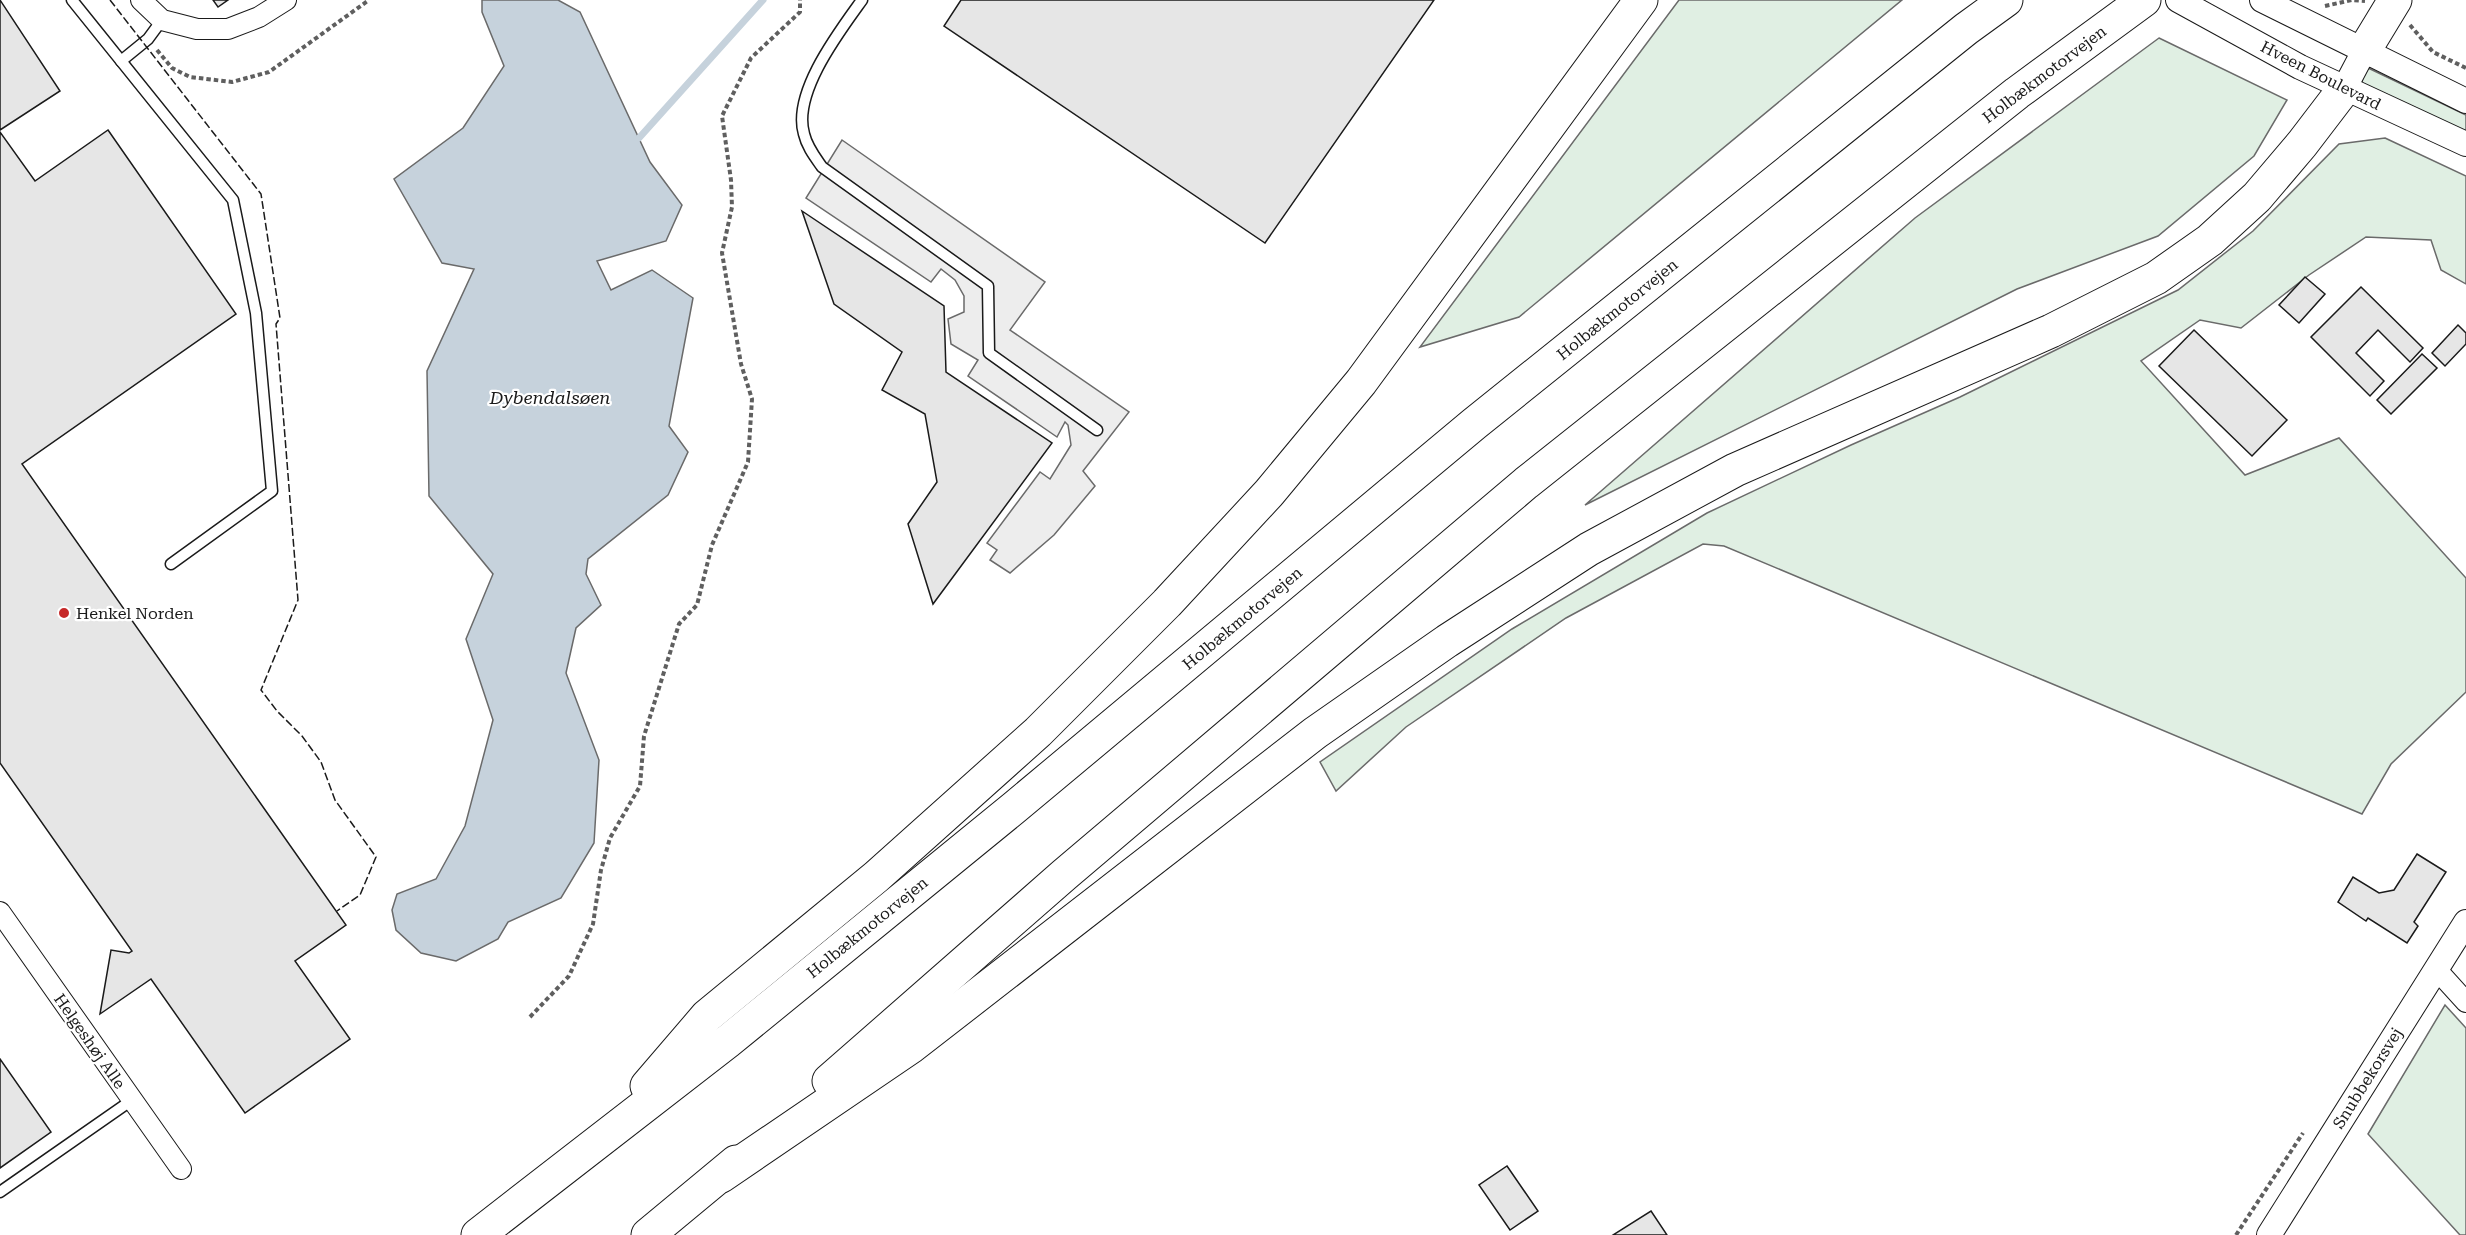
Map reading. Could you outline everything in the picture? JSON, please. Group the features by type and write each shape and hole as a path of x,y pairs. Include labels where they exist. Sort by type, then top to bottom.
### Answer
{"highway":[{"path":"598,1142 707,1016 876,877 1038,732 1167,603 1269,493 1361,382 1641,0"},
{"name":"Holbækmotorvejen","path":"478,1235 727,1042 1006,814 1474,424 1966,29 2006,0"},
{"name":"Holbækmotorvejen","path":"648,1235 721,1176 1064,875 1526,483 2017,93 2144,0"},
{"path":"2364,51 2395,0"},
{"path":"721,1176 912,1046 1314,733 1447,641 1589,549 1735,470 2051,331 2156,278 2210,240 2257,197 2344,89"}],"street":[{"path":"141,0 162,20 197,28 228,28 259,17 286,0"},
{"name":"Hveen Boulevard","path":"2178,0 2344,89 2466,144"},
{"path":"2268,3 2466,101"},
{"path":"2344,89 2364,51"},
{"name":"Helgeshøj Alle","path":"0,912 181,1169"},
{"name":"Snubbekorsvej","path":"2269,1235 2466,922"},
{"path":"2436,969 2466,1002"}],"lane":[{"path":"72,0 233,200 256,313 272,491 171,564"},
{"path":"862,0 831,43 809,89 802,120 803,133 809,149 822,167 988,286 989,353 1097,430"},
{"path":"121,61 148,39 162,20"},
{"path":"0,1192 132,1100"}],"path":[{"path":"148,39 172,68 190,77 232,82 269,72 369,0"},
{"path":"530,1017 569,976 593,924 601,870 610,838 640,786 644,736 679,624 698,605 712,545 748,462 752,399 741,364 722,253 732,207 731,180 722,116 751,58 800,12 800,0"}],"green space":[{"path":"1679,0 1902,0 1519,317 1420,347"},
{"path":"2159,38 2287,100 2254,156 2158,236 2017,289 1585,505 1915,218"},
{"path":"2364,66 2466,115 2466,133 2362,84"},
{"path":"2385,138 2466,176 2466,284 2441,270 2431,240 2366,237 2309,275 2241,328 2200,320 2141,361 2245,475 2339,438 2466,578 2466,692 2391,764 2362,814 1724,546 1703,544 1566,618 1406,727 1336,791 1320,762 1512,629 1707,513 1960,397 2178,290 2253,231 2339,144"},
{"path":"2445,1005 2466,1028 2466,1235 2460,1235 2368,1134"}],"shaded area":[{"path":"842,140 1045,282 1010,330 1129,412 1083,471 1095,486 1054,535 1010,573 990,560 997,550 987,543 1040,472 1050,479 1071,445 1068,425 1065,422 1057,437 968,376 978,360 951,344 948,319 964,312 964,296 955,280 941,269 931,282 806,198"}],"water":[{"name":"Dybendalsøen","path":"482,0 558,0 580,12 650,162 682,205 666,241 597,261 611,290 652,270 693,298 669,426 688,452 668,495 588,559 586,574 601,605 576,628 566,673 599,760 594,843 561,898 508,922 498,939 456,961 421,953 396,930 392,910 397,894 436,879 465,826 493,720 466,639 493,574 429,496 427,371 474,269 442,263 394,179 463,128 504,66 482,12"}],"building":[{"path":"0,0 60,91 0,130"},
{"path":"213,0 228,0 218,7"},
{"path":"961,0 1434,0 1265,243 944,26"},
{"name":"Henkel Norden","path":"108,130 236,314 22,464 346,925 295,961 350,1039 245,1113 151,979 100,1014 111,950 129,953 132,951 0,763 0,132 35,181"},
{"path":"802,211 944,306 946,372 1052,443 933,604 908,524 937,482 925,414 882,390 902,352 834,304"},
{"path":"2305,277 2325,294 2299,323 2279,305"},
{"path":"2361,287 2423,348 2410,362 2378,330 2356,353 2384,381 2370,396 2311,337"},
{"path":"2458,325 2466,333 2466,344 2445,366 2432,353"},
{"path":"2194,330 2287,420 2252,456 2159,366"},
{"path":"2422,354 2437,368 2391,414 2377,400"},
{"path":"2417,854 2446,872 2414,922 2418,926 2407,943 2368,918 2366,921 2338,902 2353,877 2379,893 2394,890"},
{"path":"0,1059 51,1132 0,1168"},
{"path":"1507,1166 1538,1211 1510,1230 1479,1185"},
{"path":"1651,1211 1667,1235 1613,1235"}],"waterway":[{"path":"639,138 763,0"}],"fence":[{"path":"110,0 261,194 280,318 276,324 298,600 261,690 277,711 302,736 321,762 335,800 376,857 360,895 337,911"}],"place":[{"name":"Henkel Norden","path":"64,613"}]}
